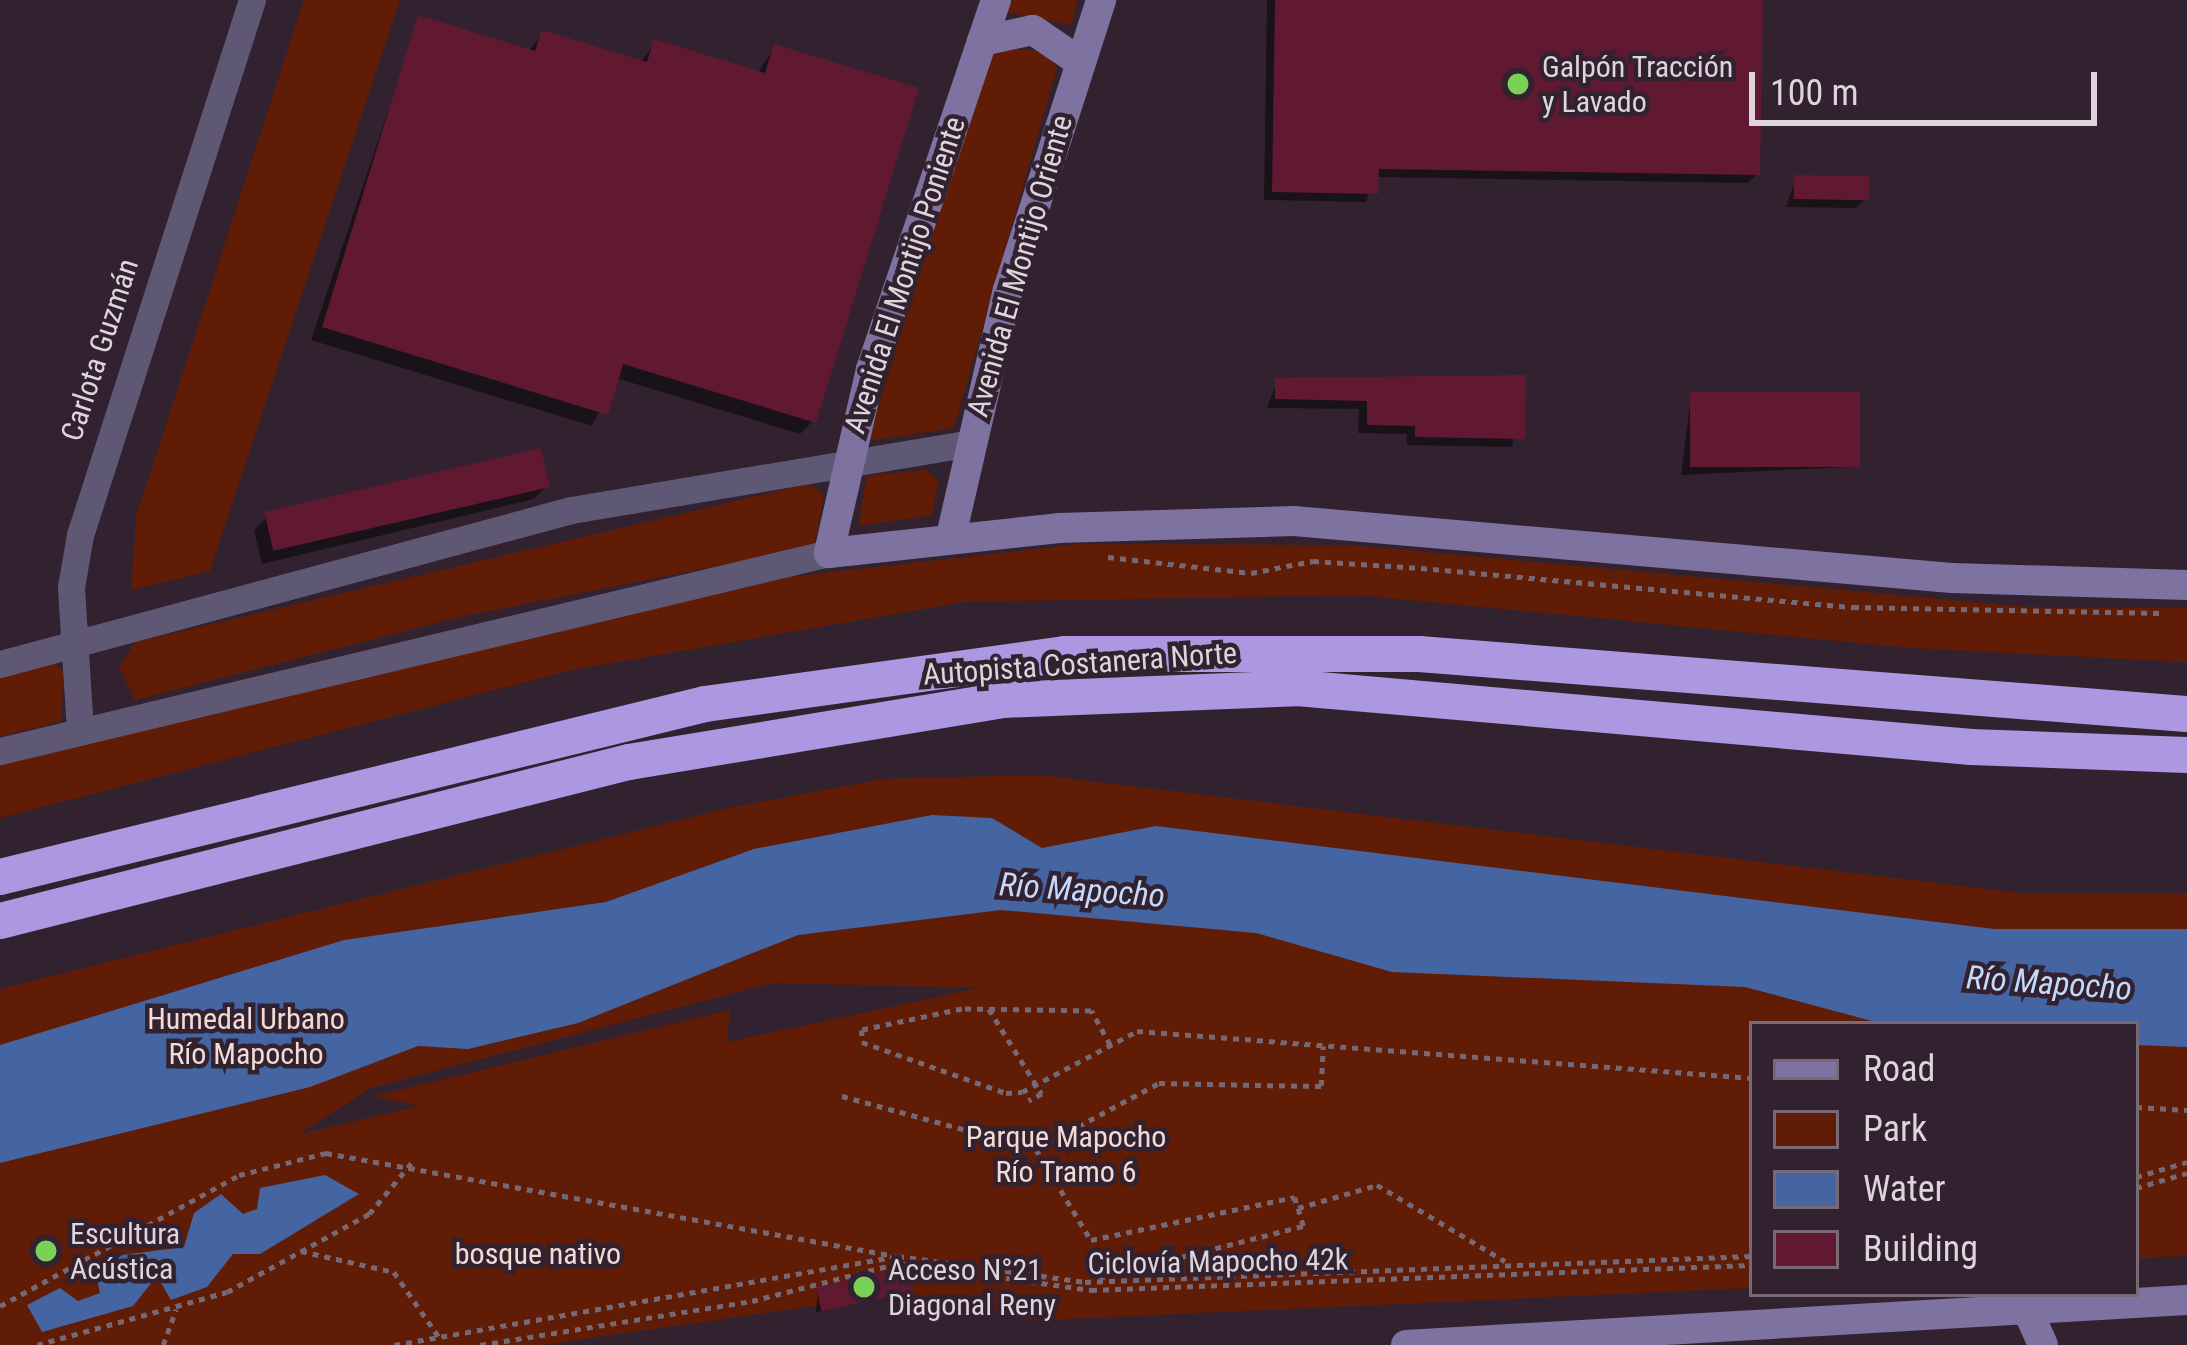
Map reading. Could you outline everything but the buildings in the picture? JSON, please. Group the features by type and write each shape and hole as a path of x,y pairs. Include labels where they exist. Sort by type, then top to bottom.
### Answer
{"highway":[{"name":"Autopista Costanera Norte","path":"0,878 705,704 1065,654 1420,654 2187,714"},
{"name":"Autopista Costanera Norte","path":"0,921 629,762 1001,700 1297,688 1971,747 2187,754"}],"street":[{"name":"Carlota Guzmán","path":"80,731 71,587 95,469 252,0"},
{"name":"Avenida El Montijo Poniente","path":"829,553 846,457 996,0"},
{"name":"Avenida El Montijo Oriente","path":"951,536 971,442 1101,0"},
{"path":"982,41 1033,30 1080,62"},
{"path":"0,664 571,509 846,457 971,442"},
{"path":"0,751 829,553 951,536 1316,522 1952,578 2187,585"},
{"path":"1406,1345 1535,1342 2187,1300"},
{"path":"2027,1309 2043,1345"}],"path":[{"path":"1108,557 1251,573 1378,565 1853,608 2166,613"},
{"path":"988,1008 1042,1094 1029,1101"},
{"path":"1110,1046 1091,1011 988,1008 862,1030 862,1042 1006,1094 1036,1085 1110,1046 1137,1031 1749,1078"},
{"path":"842,1096 1036,1149 1159,1083 1321,1086 1323,1046"},
{"path":"2139,1106 2187,1110"},
{"path":"1036,1149 1091,1240 1294,1197 1304,1226 1085,1282"},
{"path":"0,1306 266,1164 347,1152 898,1256 1085,1282 1505,1261"},
{"path":"37,1345 176,1310 302,1251 369,1214 413,1161"},
{"path":"2139,1176 2187,1162"},
{"path":"2139,1187 2187,1173"},
{"path":"1298,1208 1377,1185 1505,1261 1539,1272 1749,1256"},
{"path":"302,1251 394,1272 439,1337"},
{"path":"394,1345 898,1256"},
{"name":"Ciclovía Mapocho 42k","path":"480,1345 752,1300 899,1263 1091,1290 1749,1265"},
{"path":"164,1345 176,1310"}],"green space":[{"path":"304,0 400,0 210,571 131,590 136,517"},
{"path":"1009,0 1078,0 1071,25 1005,12"},
{"path":"988,47 1044,51 1057,67 954,428 868,441"},
{"path":"926,470 938,481 932,515 859,526 866,476"},
{"path":"809,484 824,496 814,547 464,616 135,700 119,668 135,642"},
{"path":"1080,544 1350,545 2029,607 2187,608 2187,662 1911,648 1357,595 964,602 572,670 0,818 0,762 788,577"},
{"path":"52,661 64,672 61,721 0,737 0,672"},
{"path":"1038,775 2020,893 2187,893 2187,1255 2139,1259 2139,1021 1749,1021 1749,1288 1025,1321 1009,1310 931,1315 904,1293 543,1345 0,1345 0,989 728,808 883,779","holes":["772,983 979,988 727,1042 730,1010 374,1096 418,1106 297,1135 371,1088"]}],"water":[{"name":"Río Mapocho","path":"932,815 992,818 1042,848 1156,826 1994,929 2187,929 2187,1047 2139,1045 2139,1021 1872,1021 1745,987 1392,972 1256,933 1001,910 798,935 578,1023 468,1049 418,1046 310,1087 0,1163 0,1045 344,940 606,902 754,849"},
{"path":"325,1175 359,1194 260,1254 233,1254 207,1287 171,1300 157,1276 133,1306 42,1332 27,1305 60,1288 78,1301 100,1293 94,1266 106,1257 184,1247 194,1213 221,1194 243,1214 257,1209 260,1188"}],"place":[{"name":"Galpón Tracción y Lavado","path":"1518,84"},
{"name":"Escultura Acústica","path":"46,1251"},
{"name":"Acceso N°21 Diagonal Reny","path":"864,1287"}],"park label":[{"name":"Humedal Urbano Río Mapocho","path":"246,1036"},
{"name":"Parque Mapocho Río Tramo 6","path":"1066,1154"},
{"name":"bosque nativo","path":"538,1254"}]}
